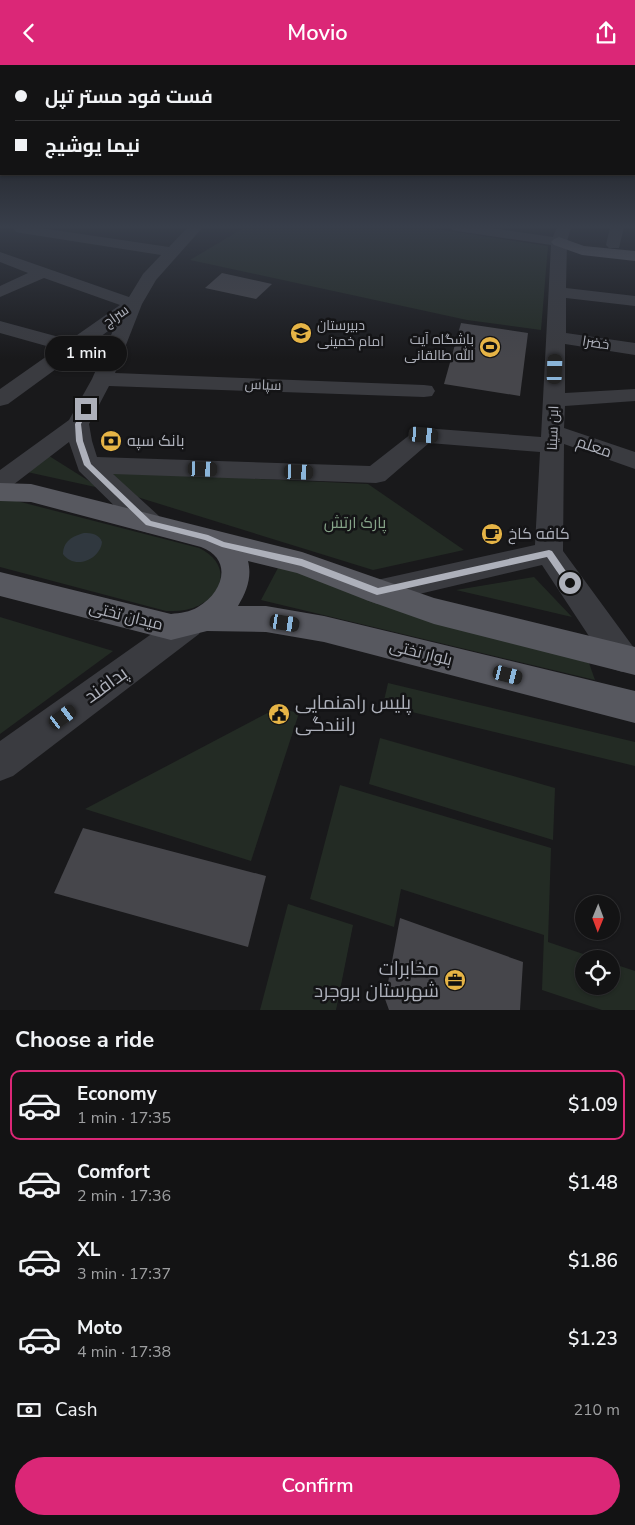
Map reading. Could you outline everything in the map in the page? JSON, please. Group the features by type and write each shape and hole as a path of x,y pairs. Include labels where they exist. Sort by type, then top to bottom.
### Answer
{"main road":[{"path":"0,492 31,493 208,538 222,544 302,563 377,592 434,611 628,659 631,693 627,705"},
{"path":"196,621 218,609 234,585 236,572 234,563 231,554 222,544"},
{"name":"میدان تختی","path":"0,584 171,627 196,621"},
{"name":"بلوار تختی","path":"196,621 266,619 324,629 627,705"}],"street":[{"path":"0,482 78,424 102,379 133,303 155,271"},
{"name":"ابن سینا","path":"549,553 559,271"},
{"path":"0,292 43,272 133,303"},
{"path":"558,292 635,301"},
{"name":"سراج","path":"0,399 133,303"},
{"path":"0,327 73,347"},
{"name":"خضرا","path":"556,337 635,349"},
{"name":"سپاس","path":"102,379 424,391"},
{"path":"554,400 635,395"},
{"path":"608,397 635,406"},
{"path":"78,424 80,441 88,465 149,523"},
{"name":"معلم","path":"88,465 376,475 424,435 553,439 635,461"},
{"path":"377,592 549,553 628,659"},
{"name":"پدافند","path":"0,763 196,621"}],"green space":[{"path":"241,271 546,271 541,330 467,320"},
{"path":"46,454 100,488 27,472"},
{"name":"پارک ارتش","path":"108,472 368,484 464,550 373,570 121,492"},
{"path":"0,500 13,500 199,548 210,555 216,562 220,571 218,588 204,603 193,608 166,611 0,567"},
{"path":"279,566 482,633 589,663 595,680 261,600"},
{"path":"534,577 572,617 456,590"},
{"path":"0,617 113,651 0,734"},
{"path":"388,683 635,742 635,766 383,705"},
{"path":"277,708 299,713 251,861 85,809"},
{"path":"380,738 555,788 553,840 369,784"},
{"path":"340,785 551,848 548,942 575,951 575,995 620,995 620,966 635,971 635,1010 602,1010 542,990 544,935 401,889 394,927 310,899"},
{"path":"288,904 353,925 336,1010 260,1010"}],"shaded area":[{"path":"84,533 99,537 102,542 97,554 86,561 80,562 68,559 63,554 63,549 67,542"}],"building":[{"path":"222,273 272,284 256,299 205,288"},
{"name":"باشگاه آیت الله طالقانی","path":"461,323 528,333 520,396 444,384"},
{"path":"83,828 266,876 248,947 54,893"},
{"name":"مخابرات شهرستان بروجرد","path":"400,918 523,962 520,1010 389,1010 385,999"}],"place":[{"name":"دبیرستان امام خمینی","path":"301,333"},
{"name":"باشگاه آیت الله طالقانی","path":"490,347"},
{"name":"بانک سپه","path":"111,441"},
{"name":"کافه کاخ","path":"492,534"},
{"name":"پلیس راهنمایی رانندگی","path":"279,714"},
{"name":"مخابرات شهرستان بروجرد","path":"455,980"}],"route":[{"path":"86,409 78,424 80,441 88,465 149,523 208,538 222,544 302,563 377,592 549,553 570,583"}]}
